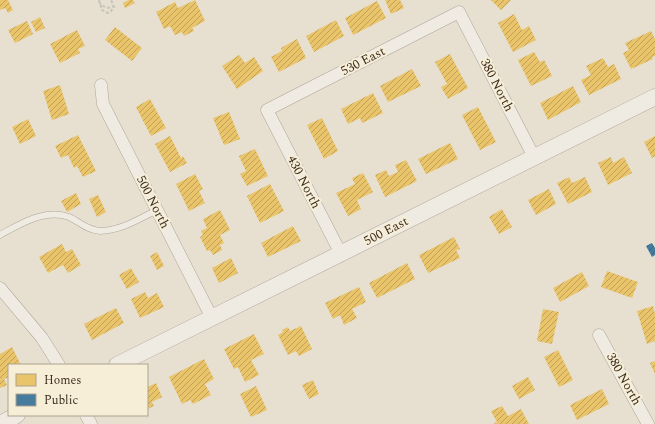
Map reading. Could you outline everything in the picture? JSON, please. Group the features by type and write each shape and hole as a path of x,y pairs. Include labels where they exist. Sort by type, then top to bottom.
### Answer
{"street":[{"name":"530 East","path":"268,110 459,12"},
{"name":"380 North","path":"459,12 534,157"},
{"name":"500 North","path":"101,85 103,104 212,318"},
{"name":"500 East","path":"119,364 655,97"},
{"name":"430 North","path":"268,110 340,254"},
{"path":"0,288 42,338 58,364"},
{"name":"380 North","path":"599,335 648,424"},
{"path":"0,424 15,416"}],"lane":[{"path":"0,235 28,220 42,216 62,215 71,218 86,228 100,230 119,228 157,210"}],"path":[{"path":"99,0 100,7 105,12 111,11 114,5"},
{"path":"99,0 102,5 108,8 114,5"},
{"path":"111,0 114,5"}],"building: Homes":[{"path":"0,0 8,0 13,10 8,13 5,8 0,10"},
{"path":"133,0 135,3 125,8 123,3"},
{"path":"195,0 205,21 192,28 194,31 184,36 182,32 175,35 170,26 164,29 156,12 175,2 178,8"},
{"path":"385,0 400,0 404,8 391,14"},
{"path":"491,0 511,0 501,10"},
{"path":"377,1 386,18 353,35 345,18"},
{"path":"514,14 522,30 529,26 536,40 513,52 498,23"},
{"path":"40,17 45,28 36,32 31,22"},
{"path":"336,20 344,36 314,52 306,36"},
{"path":"27,21 33,34 15,43 8,30"},
{"path":"115,27 142,48 132,61 105,40"},
{"path":"77,30 85,46 78,49 80,53 60,63 50,44"},
{"path":"651,31 655,39 655,56 652,57 653,59 631,69 623,53 629,50 625,43"},
{"path":"297,39 306,58 279,72 271,57 282,51 281,48"},
{"path":"534,52 540,62 544,60 552,76 531,86 518,60"},
{"path":"450,54 468,88 448,99 441,87 447,84 435,62"},
{"path":"239,55 245,63 254,57 263,71 237,89 222,66"},
{"path":"603,58 608,67 614,64 621,79 589,95 581,80 591,75 586,66"},
{"path":"412,69 421,86 388,102 380,86"},
{"path":"60,85 69,114 52,120 43,91"},
{"path":"573,86 581,102 548,120 540,103"},
{"path":"373,93 383,113 362,123 360,118 348,124 341,109"},
{"path":"150,99 166,128 151,136 136,107"},
{"path":"478,107 496,142 480,150 462,115"},
{"path":"229,112 240,139 224,145 213,118"},
{"path":"322,118 338,151 324,159 307,125"},
{"path":"28,119 36,136 20,144 12,127"},
{"path":"78,135 96,171 83,177 77,166 74,168 68,155 61,158 55,146"},
{"path":"170,136 181,158 183,156 187,163 170,172 155,144"},
{"path":"655,136 655,156 652,158 644,142"},
{"path":"450,143 458,159 426,174 418,159"},
{"path":"255,149 268,176 247,186 240,174 246,171 239,156"},
{"path":"611,157 613,163 624,157 632,173 608,185 598,163"},
{"path":"406,160 417,181 385,197 375,175 386,170 389,176 398,172 395,165"},
{"path":"363,173 373,192 357,200 361,209 348,216 336,193 355,184 352,178"},
{"path":"195,174 203,189 199,191 205,203 189,211 176,184"},
{"path":"569,177 572,183 585,177 592,192 568,204 557,183"},
{"path":"270,184 284,211 260,223 247,196"},
{"path":"549,189 556,204 536,215 528,200"},
{"path":"76,193 81,204 67,212 61,201"},
{"path":"98,195 106,212 97,217 89,199"},
{"path":"502,209 512,227 499,234 489,217"},
{"path":"220,210 230,230 220,235 224,243 220,245 222,250 213,255 210,250 207,251 200,237 203,235 201,231 207,228 203,219"},
{"path":"293,226 301,241 268,257 261,243"},
{"path":"454,237 460,249 456,250 460,258 428,273 419,255"},
{"path":"62,244 66,252 72,249 81,265 68,273 63,265 48,273 39,257"},
{"path":"157,252 164,266 157,270 150,256"},
{"path":"231,258 238,273 219,283 212,268"},
{"path":"407,263 415,279 377,298 369,283"},
{"path":"131,268 139,282 127,289 119,275"},
{"path":"607,271 638,282 632,298 601,287"},
{"path":"582,272 589,286 560,302 553,288"},
{"path":"359,287 366,302 352,309 357,318 344,325 340,315 333,319 325,303"},
{"path":"145,292 148,298 157,293 164,307 140,318 131,299"},
{"path":"653,306 655,314 655,341 647,344 637,311"},
{"path":"116,308 124,323 92,340 84,324"},
{"path":"543,309 559,312 552,344 537,341"},
{"path":"301,326 312,349 299,356 296,351 288,355 278,335 283,332 282,330 288,327 290,331"},
{"path":"254,334 264,354 251,360 259,375 245,382 238,367 234,369 224,349"},
{"path":"12,347 20,364 8,364 8,377 4,379 7,385 0,388 0,354"},
{"path":"558,350 573,380 559,387 544,357"},
{"path":"204,359 214,379 205,384 211,395 193,404 190,400 182,404 169,377"},
{"path":"655,361 655,374 650,363"},
{"path":"528,377 535,390 519,399 512,386"},
{"path":"313,380 319,394 309,399 302,385"},
{"path":"156,383 162,397 152,402 154,406 148,409 148,387"},
{"path":"256,386 267,410 251,417 240,394"},
{"path":"602,389 609,404 577,420 570,405"},
{"path":"502,406 508,416 521,409 529,424 495,424 494,423 497,422 491,411"}],"building: Public":[{"path":"652,243 655,248 655,255 652,257 646,246"}]}
